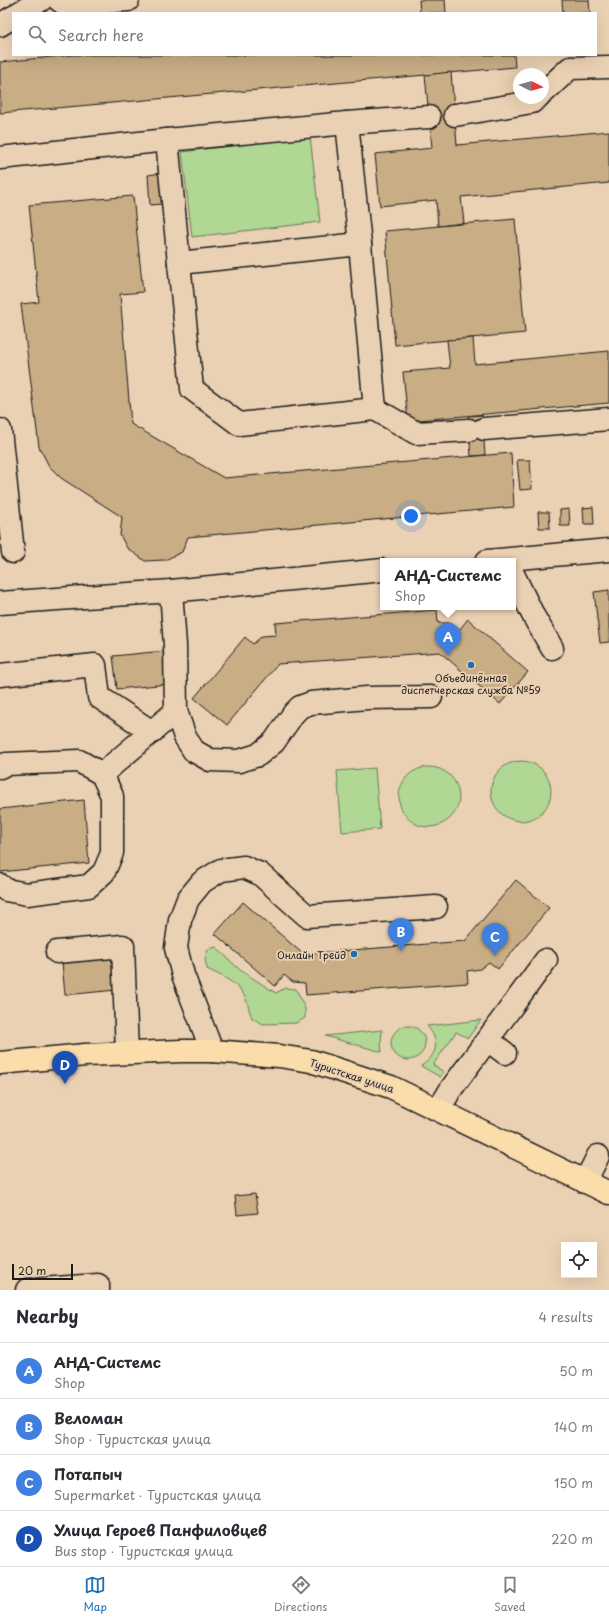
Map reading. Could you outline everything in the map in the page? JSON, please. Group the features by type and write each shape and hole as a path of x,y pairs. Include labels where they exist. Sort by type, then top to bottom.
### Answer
{"main road":[{"name":"Туристская улица","path":"0,1063 85,1055 212,1051 279,1056 311,1061 392,1087 609,1193"}],"street":[{"path":"21,12 41,0"},
{"path":"58,0 66,5 128,0"},
{"path":"0,25 12,18"},
{"path":"549,87 570,68 609,67"},
{"path":"455,115 520,104"},
{"path":"0,158 167,140 346,123 429,117"},
{"path":"346,123 360,244 375,409"},
{"path":"167,140 192,389 239,424 375,409 416,433 476,430 609,419"},
{"path":"179,263 360,244"},
{"path":"0,430 13,552"},
{"path":"516,562 609,550"},
{"path":"0,603 172,591 380,570"},
{"path":"516,586 552,648"},
{"path":"172,591 176,711 184,737 194,751 210,760 239,761 258,755 274,742 294,713 300,707 311,703 367,698 431,697"},
{"path":"0,675 95,665 99,697 152,732"},
{"path":"102,774 176,711"},
{"path":"0,767 6,764 79,761 102,774 112,796 112,853 104,872 88,886 27,894 6,890 0,885"},
{"path":"212,1051 183,975 176,948 180,920 188,899 202,882 222,870 244,867 260,874 307,916 436,907"},
{"path":"57,952 122,946 127,1053"},
{"path":"439,1109 451,1089 546,960"},
{"path":"488,1040 505,1053"},
{"path":"585,1182 598,1156"},
{"path":"27,1290 98,1285 98,1290"}],"green space":[{"path":"310,136 320,222 192,237 182,152"},
{"path":"521,761 537,766 542,770 546,775 551,791 546,807 542,812 537,816 521,821 505,816 500,812 496,807 491,791 496,775 500,770 505,766"},
{"path":"429,767 445,772 450,776 454,781 459,797 454,813 450,818 445,822 429,827 413,822 408,818 404,813 399,797 404,781 408,776 413,772"},
{"path":"375,768 380,829 342,832 337,771"},
{"path":"216,947 240,970 276,993 285,988 296,989 305,1008 305,1018 296,1023 263,1024 252,1018 245,997 238,987 207,969 205,959 208,949"},
{"path":"481,1020 468,1038 456,1032 433,1065 444,1072 440,1077 421,1066 428,1061 435,1050 435,1041 427,1026"},
{"path":"408,1026 420,1031 425,1043 420,1055 408,1060 396,1055 391,1043 396,1031"},
{"path":"382,1030 382,1052 325,1036"}],"building":[{"path":"419,0 445,0 446,12 420,12"},
{"path":"562,0 589,0 590,12 563,12"},
{"path":"63,56 514,56 515,67 0,113 0,62"},
{"path":"451,72 457,145 609,131 609,183 461,197 464,223 438,226 436,200 380,206 375,154 432,148 425,75"},
{"path":"161,173 163,204 150,205 148,175"},
{"path":"133,196 143,292 120,294 131,424 224,478 511,453 514,507 188,537 182,552 165,560 145,561 127,548 120,535 122,517 61,478 49,466 39,447 21,304 39,302 29,205"},
{"path":"515,219 525,333 395,345 385,231"},
{"path":"473,338 475,364 609,351 609,403 408,421 403,372 450,368 447,340"},
{"path":"482,415 485,455 471,456 468,416"},
{"path":"517,460 530,460 532,489 520,490"},
{"path":"593,507 594,524 584,524 583,508"},
{"path":"569,509 570,526 560,526 560,510"},
{"path":"538,512 549,512 550,528 539,528"},
{"path":"609,590 609,642 600,643 594,592"},
{"path":"437,610 438,623 449,623 459,630 468,619 528,672 500,704 440,652 278,664 227,725 194,698 245,637 253,644 262,636 276,635 275,623"},
{"path":"164,651 168,684 117,689 113,656"},
{"path":"84,800 89,863 0,872 0,809"},
{"path":"516,880 549,908 498,969 489,962 480,969 467,971 468,983 306,995 305,983 293,982 284,975 275,986 215,934 243,902 303,954 465,941"},
{"path":"113,957 116,990 65,995 62,962"},
{"path":"255,1194 258,1213 237,1215 235,1196"}],"place":[{"name":"АНД-Системс","path":"448,656"},
{"name":"Объединённая диспетчерская служба №59","path":"471,665"},
{"name":"Веломан","path":"401,951"},
{"name":"Онлайн Трейд","path":"354,954"},
{"name":"Потапыч","path":"495,956"},
{"name":"Улица Героев Панфиловцев","path":"65,1084"}]}
